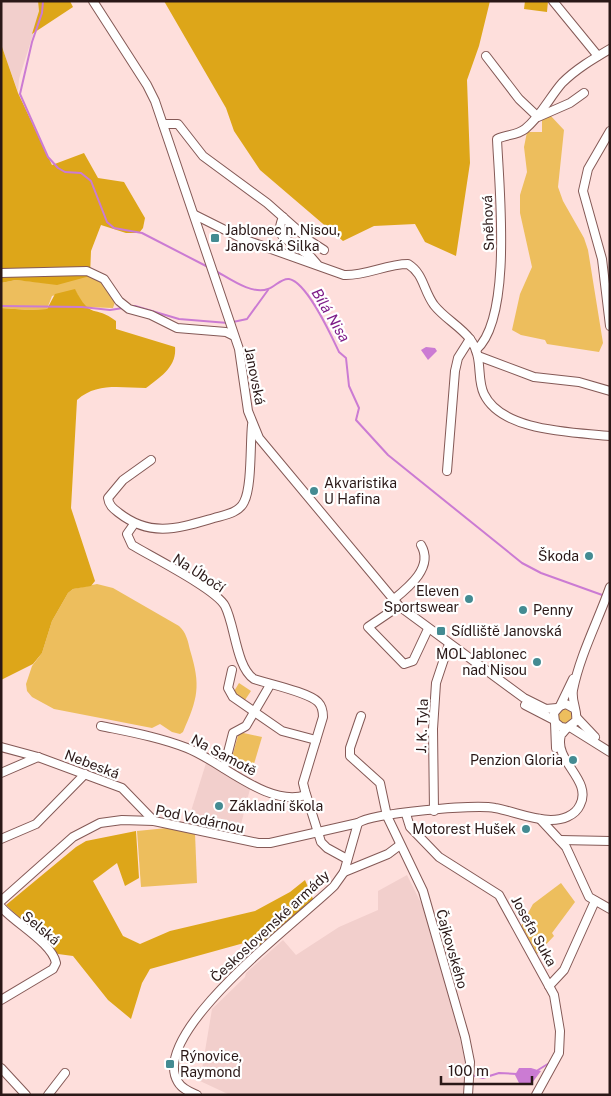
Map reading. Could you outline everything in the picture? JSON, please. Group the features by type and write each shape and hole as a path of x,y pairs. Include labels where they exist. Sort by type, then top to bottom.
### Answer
{"street":[{"name":"Janovská","path":"92,1 147,85 163,124 228,318 242,365 252,423 260,438 396,603 502,683 537,705 550,709 558,707"},
{"path":"553,1 598,56"},
{"name":"Sněhová","path":"477,353 492,323 499,283 503,242 497,139 515,136 538,117 562,84 610,49"},
{"path":"486,56 519,99 538,117"},
{"name":"Sněhová","path":"538,117 570,103 584,93"},
{"path":"163,124 178,124 203,156 324,250"},
{"path":"610,132 588,169 583,191 602,259 610,326"},
{"path":"195,215 242,239 344,275 355,276 396,264 408,264 421,276 427,295 436,307 470,339 477,353 483,393 490,404 504,414 534,428 610,436"},
{"path":"283,217 280,226 280,233 283,238 311,257 318,266"},
{"path":"1,273 74,270 97,274 107,282 119,301 129,309 151,315 171,326 190,330 231,333"},
{"path":"448,471 455,371 458,358 470,339"},
{"path":"477,353 534,377 579,382 610,391"},
{"path":"151,460 123,480 108,498 111,507 134,524 160,529 178,529 235,511 241,507 248,490 252,423"},
{"name":"Na Úbočí","path":"134,524 127,534 128,542 217,597 224,605 242,662 249,676 317,701 323,717 303,783 317,833"},
{"path":"421,545 426,556 422,570 396,603 368,627 404,664 413,661 428,629"},
{"path":"358,823 387,816 468,807 493,807 540,819 566,817 580,805 581,786 555,744 554,714 577,673 609,588"},
{"name":"J. K. Tyla","path":"434,811 433,729 436,683 448,644"},
{"path":"232,670 228,688 230,693 282,731 316,740"},
{"path":"577,673 572,697 577,718 610,751"},
{"name":"Janovská","path":"502,683 526,705 554,721"},
{"path":"224,768 233,733 245,727 270,685"},
{"path":"558,707 566,704 575,709"},
{"path":"566,762 559,741 562,732 577,718"},
{"name":"Čajkovského","path":"360,720 350,748 350,756 380,783 387,816 423,892 465,1037 470,1062 468,1095"},
{"path":"554,721 561,727 568,727 610,751"},
{"name":"Na Samotě","path":"101,726 145,735 188,748 261,789 290,798 306,794"},
{"name":"Nebeská","path":"1,747 38,757 122,788 154,821"},
{"path":"1,773 38,757"},
{"path":"1,839 36,824 85,774"},
{"name":"Josefa Suka","path":"406,814 410,827 438,857 499,895 554,995 560,1031 559,1053 536,1095"},
{"path":"540,819 560,840 586,890 595,901 610,909"},
{"name":"Pod Vodárnou","path":"1,901 73,837 100,823 122,820 154,821 250,843 270,843 358,823"},
{"name":"Československé armády","path":"197,1095 179,1084 174,1074 180,1047 192,1022 226,983 327,893 344,872 358,823"},
{"path":"394,830 410,827"},
{"path":"317,833 327,848 347,859"},
{"path":"560,840 610,841"},
{"path":"344,872 388,854 400,845"},
{"name":"Josefa Suka","path":"549,986 564,970 595,901"},
{"name":"Selská","path":"1,907 12,920 55,956 56,964 53,969 1,1000"},
{"path":"1,1068 26,1095"},
{"path":"48,1095 65,1073"}],"shaded area":[{"path":"1,1 38,1 37,22 19,79 18,92 1,44"},
{"path":"38,1 70,1 73,7 32,34 39,11"},
{"path":"164,1 490,1 479,46 467,80 470,163 456,256 425,242 415,224 374,226 343,241 260,170 234,131 226,108"},
{"path":"525,1 548,1 547,12 524,9"},
{"path":"1,44 18,93 52,165 84,153 98,178 124,182 145,218 143,228 139,233 126,233 101,225 91,251 90,276 57,285 16,280 1,283"},
{"path":"549,114 564,130 558,187 563,201 584,238 588,250 603,343 599,352 547,344 545,340 521,335 512,330 520,294 532,267 520,213 520,195 527,172 524,147 527,132 542,132 542,119"},
{"path":"85,275 103,282 115,302 113,308 84,307 75,290 52,296 47,309 1,308 1,283 16,280 57,284"},
{"path":"75,289 80,299 89,309 103,313 116,321 116,329 175,347 175,354 166,371 146,388 101,388 85,394 77,400 71,508 95,581 91,586 73,589 68,593 52,621 42,653 33,664 1,680 1,308 47,309 55,294"},
{"path":"426,347 435,348 437,351 428,360 421,350"},
{"path":"97,584 113,588 179,626 185,634 197,683 192,710 183,732 180,734 172,732 160,724 152,728 54,709 32,697 27,691 26,684 32,666 42,653 52,621 68,593 73,589"},
{"path":"239,683 251,691 245,700 233,693"},
{"path":"562,709 568,709 572,716 568,723 562,723 558,719 558,713"},
{"path":"239,732 262,737 251,774 230,764"},
{"name":"Základní škola","path":"207,760 250,789 238,836 187,824"},
{"path":"167,828 195,833 197,883 141,887 137,831"},
{"path":"136,831 139,878 125,886 117,863 93,881 123,936 140,944 170,931 255,911 290,892 305,880 313,899 261,946 244,943 150,969 142,983 131,1019 108,1000 73,956 58,954 6,905 76,847 86,841"},
{"path":"407,875 425,911 438,951 467,1068 465,1095 230,1095 200,1081 212,1009 245,977 246,973 283,940 296,955 339,927 378,910 378,891"},
{"path":"561,883 575,902 552,933 554,936 537,954 521,926 533,904"},
{"path":"519,1068 531,1068 541,1071 532,1083 519,1083 515,1075"}],"waterway":[{"name":"Bílá Nisa","path":"43,1 42,13 32,42 20,94 48,157 58,168 65,172 81,173 91,181 107,222 114,228 142,233 208,267"},
{"name":"Bílá Nisa","path":"214,270 240,285 255,290 268,289 286,279 296,282 311,299 339,352 346,358 349,386 359,408 356,420 388,455 522,563 541,573 605,596"},
{"path":"233,322 247,319 268,290"},
{"path":"1,306 82,307 110,310 123,308"},
{"path":"131,306 179,319 228,323"},
{"path":"538,1070 551,1062"},
{"path":"475,1076 483,1078 499,1073 517,1074"}],"place":[{"name":"Jablonec n. Nisou, Janovská Silka","path":"215,238"},
{"name":"Akvaristika U Hafina","path":"314,491"},
{"name":"Škoda","path":"589,556"},
{"name":"Eleven Sportswear","path":"469,599"},
{"name":"Penny","path":"523,610"},
{"name":"Sídliště Janovská","path":"441,631"},
{"name":"MOL Jablonec nad Nisou","path":"537,662"},
{"name":"Penzion Gloria","path":"573,760"},
{"name":"Základní škola","path":"219,806"},
{"name":"Motorest Hušek","path":"526,829"},
{"name":"Rýnovice, Raymond","path":"170,1064"}]}
